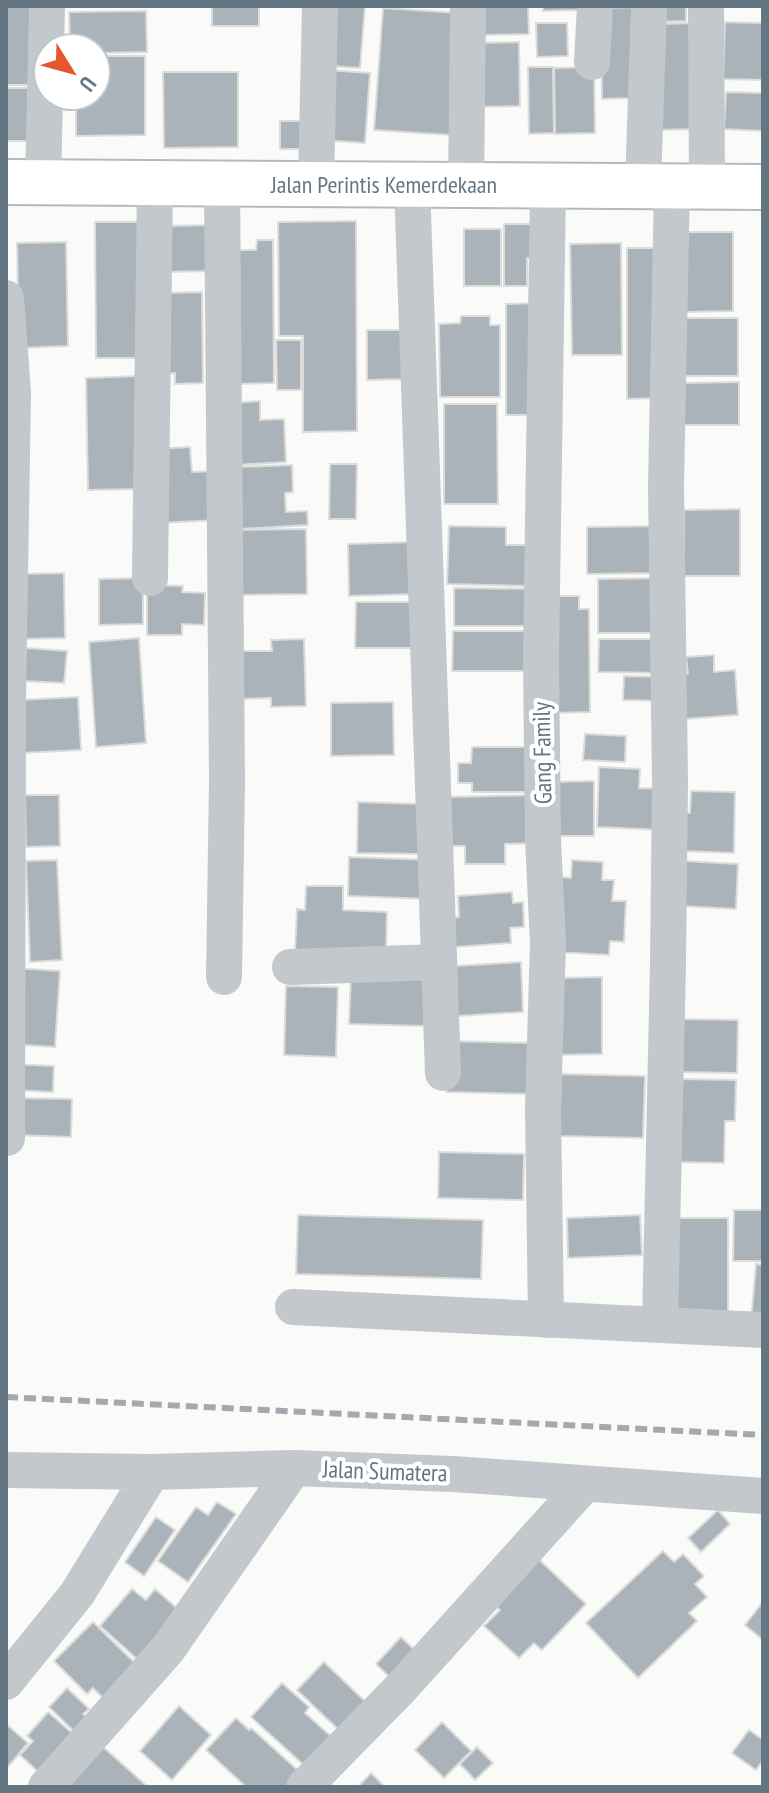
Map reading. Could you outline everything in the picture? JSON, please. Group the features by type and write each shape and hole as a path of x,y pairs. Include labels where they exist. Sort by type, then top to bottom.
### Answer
{"street":[{"path":"25,182 47,6"},
{"path":"316,184 320,6"},
{"path":"466,185 468,6"},
{"path":"592,62 595,6"},
{"path":"649,6 674,186"},
{"path":"660,1325 670,781 666,486 674,186 706,6"},
{"name":"Jalan Perintis Kemerdekaan","path":"25,182 763,187"},
{"path":"150,578 155,182"},
{"path":"222,183 227,781 224,977"},
{"path":"412,184 443,1073"},
{"name":"Gang Family","path":"546,1320 543,1107 548,943 543,840 541,659 548,185"},
{"path":"6,298 13,392 7,699 7,1138"},
{"path":"290,967 439,962"},
{"path":"293,1307 763,1330"},
{"path":"46,1787 168,1649 294,1468"},
{"name":"Jalan Sumatera","path":"6,1470 152,1472 294,1468 453,1474 763,1496"},
{"path":"6,1682 77,1594 152,1472"},
{"path":"304,1787 400,1689 585,1484"}],"building":[{"path":"6,6 35,6 32,85 6,85"},
{"path":"212,6 259,6 259,26 212,26"},
{"path":"334,6 365,6 360,68 329,66"},
{"path":"481,6 528,6 529,34 482,35"},
{"path":"543,6 579,6 580,10 543,11"},
{"path":"655,6 686,6 686,21 655,22"},
{"path":"634,7 635,98 602,99 601,8"},
{"path":"383,8 460,13 451,135 374,130"},
{"path":"146,11 147,52 112,53 112,32 70,32 69,12"},
{"path":"725,22 763,23 763,80 723,79"},
{"path":"536,23 567,23 568,56 537,57"},
{"path":"700,23 701,129 657,130 655,24"},
{"path":"519,42 520,106 478,107 477,43"},
{"path":"112,56 145,56 145,135 76,136 76,112 112,112"},
{"path":"528,67 553,67 554,133 529,134"},
{"path":"594,67 595,133 555,134 554,68"},
{"path":"327,70 370,73 365,143 321,140"},
{"path":"163,72 238,72 238,147 164,148"},
{"path":"6,88 32,88 36,141 6,141"},
{"path":"726,92 763,93 763,131 724,129"},
{"path":"280,121 308,121 308,149 280,149"},
{"path":"356,221 357,431 303,432 303,336 279,336 278,222"},
{"path":"95,222 147,222 141,358 96,358"},
{"path":"504,224 539,224 539,258 527,258 527,286 504,286"},
{"path":"216,225 216,271 160,272 160,226"},
{"path":"464,229 501,229 501,286 464,286"},
{"path":"684,232 733,232 733,311 684,312"},
{"path":"257,240 273,240 274,383 239,384 239,250 256,250"},
{"path":"66,242 68,346 19,348 17,243"},
{"path":"621,243 622,355 572,355 570,244"},
{"path":"627,248 663,248 664,398 627,399"},
{"path":"202,292 203,383 175,384 175,373 157,374 160,293"},
{"path":"536,303 537,415 506,415 506,304"},
{"path":"461,316 490,316 490,325 500,325 500,397 440,397 439,324 460,323"},
{"path":"685,318 738,318 738,376 685,376"},
{"path":"367,330 410,330 410,379 367,380"},
{"path":"276,340 301,340 301,390 277,390"},
{"path":"137,376 139,489 88,490 86,378"},
{"path":"739,382 739,425 684,425 684,383"},
{"path":"260,401 260,420 284,419 286,462 235,465 232,403"},
{"path":"444,404 497,404 498,504 444,504"},
{"path":"190,447 192,472 219,471 221,520 156,523 153,449"},
{"path":"330,464 357,464 356,519 329,519"},
{"path":"292,465 293,492 285,493 286,512 307,511 308,525 240,529 237,467"},
{"path":"740,509 740,576 684,576 684,510"},
{"path":"449,526 506,527 506,545 532,545 531,586 447,584"},
{"path":"661,526 662,573 587,574 587,527"},
{"path":"306,529 307,594 236,595 235,530"},
{"path":"413,542 414,594 349,596 348,544"},
{"path":"64,573 65,638 21,639 21,574"},
{"path":"143,578 143,624 99,625 99,579"},
{"path":"664,578 664,633 598,633 598,579"},
{"path":"147,585 183,586 182,592 205,593 204,625 182,624 182,635 147,635"},
{"path":"454,588 541,589 540,626 454,626"},
{"path":"551,596 579,596 579,609 589,609 590,712 552,713"},
{"path":"356,602 420,602 420,648 355,648"},
{"path":"453,631 533,631 532,671 452,671"},
{"path":"139,638 146,743 96,747 89,642"},
{"path":"304,639 306,706 271,707 271,698 236,699 235,651 272,651 271,640"},
{"path":"599,639 666,639 666,673 598,672"},
{"path":"26,648 67,651 64,683 23,681"},
{"path":"714,655 714,672 735,670 738,715 684,719 681,675 688,674 686,657"},
{"path":"624,676 665,677 664,701 623,700"},
{"path":"78,697 81,750 20,753 18,700"},
{"path":"393,702 394,755 331,756 331,703"},
{"path":"585,734 626,736 625,762 583,760"},
{"path":"472,747 527,747 527,792 472,792 472,783 458,783 458,763 471,763"},
{"path":"599,767 640,769 639,788 666,789 664,830 597,827"},
{"path":"594,781 594,836 554,836 553,782"},
{"path":"691,791 735,792 734,853 682,851 683,813 690,813"},
{"path":"25,795 59,795 60,846 26,847"},
{"path":"537,795 537,843 505,844 505,864 465,864 465,846 449,846 449,797"},
{"path":"358,802 421,804 420,854 357,853"},
{"path":"349,857 432,860 431,899 348,896"},
{"path":"57,860 62,960 30,962 26,861"},
{"path":"572,860 603,862 602,880 614,880 612,901 626,901 624,942 610,941 609,955 556,952 560,877 571,878"},
{"path":"683,861 738,864 736,909 681,906"},
{"path":"306,886 343,886 343,910 387,912 386,953 295,951 297,909 305,910"},
{"path":"512,892 513,903 523,902 524,927 510,928 511,943 455,947 453,918 459,917 458,896"},
{"path":"521,962 523,1012 457,1016 455,966"},
{"path":"14,968 60,971 55,1047 8,1044"},
{"path":"351,973 425,975 424,1026 349,1024"},
{"path":"602,977 602,1054 555,1055 555,978"},
{"path":"286,986 338,987 336,1057 284,1055"},
{"path":"679,1019 738,1020 737,1073 677,1072"},
{"path":"448,1041 529,1043 527,1094 447,1092"},
{"path":"11,1064 54,1066 53,1092 10,1090"},
{"path":"561,1074 645,1076 643,1138 559,1136"},
{"path":"677,1079 736,1080 735,1121 725,1121 724,1163 675,1162"},
{"path":"15,1098 72,1099 71,1137 14,1135"},
{"path":"439,1152 524,1154 523,1200 438,1198"},
{"path":"734,1210 763,1210 763,1261 733,1261"},
{"path":"298,1215 483,1220 481,1279 296,1274"},
{"path":"640,1215 642,1255 568,1258 567,1218"},
{"path":"677,1218 728,1218 728,1315 668,1315"},
{"path":"756,1264 763,1265 763,1321 751,1320"},
{"path":"217,1502 236,1514 188,1582 158,1561 196,1507 208,1515"},
{"path":"718,1510 730,1524 701,1552 688,1538"},
{"path":"156,1517 175,1530 144,1576 125,1562"},
{"path":"663,1551 674,1562 683,1554 704,1576 695,1584 707,1597 689,1613 697,1621 638,1678 586,1623"},
{"path":"532,1553 586,1604 542,1650 534,1643 519,1658 484,1626 500,1610 488,1599"},
{"path":"132,1589 146,1600 155,1589 179,1610 137,1659 100,1626"},
{"path":"763,1602 763,1640 745,1625"},
{"path":"93,1622 137,1665 111,1706 93,1688 87,1694 54,1661"},
{"path":"401,1637 421,1656 396,1683 376,1664"},
{"path":"324,1662 371,1707 344,1735 297,1690"},
{"path":"282,1683 309,1707 305,1713 333,1738 306,1767 251,1717"},
{"path":"67,1688 89,1709 83,1714 96,1726 83,1740 49,1707"},
{"path":"179,1706 211,1735 172,1780 140,1751"},
{"path":"48,1712 81,1741 47,1780 20,1755 33,1741 27,1736"},
{"path":"236,1718 303,1775 292,1787 246,1787 206,1750"},
{"path":"442,1722 471,1751 444,1778 415,1750"},
{"path":"6,1724 28,1743 6,1769"},
{"path":"749,1730 763,1740 763,1760 756,1770 732,1753"},
{"path":"102,1746 148,1787 66,1787"},
{"path":"477,1747 493,1763 475,1780 460,1764"},
{"path":"371,1773 385,1787 358,1787"}],"railway":[{"path":"6,1397 763,1435"}]}
